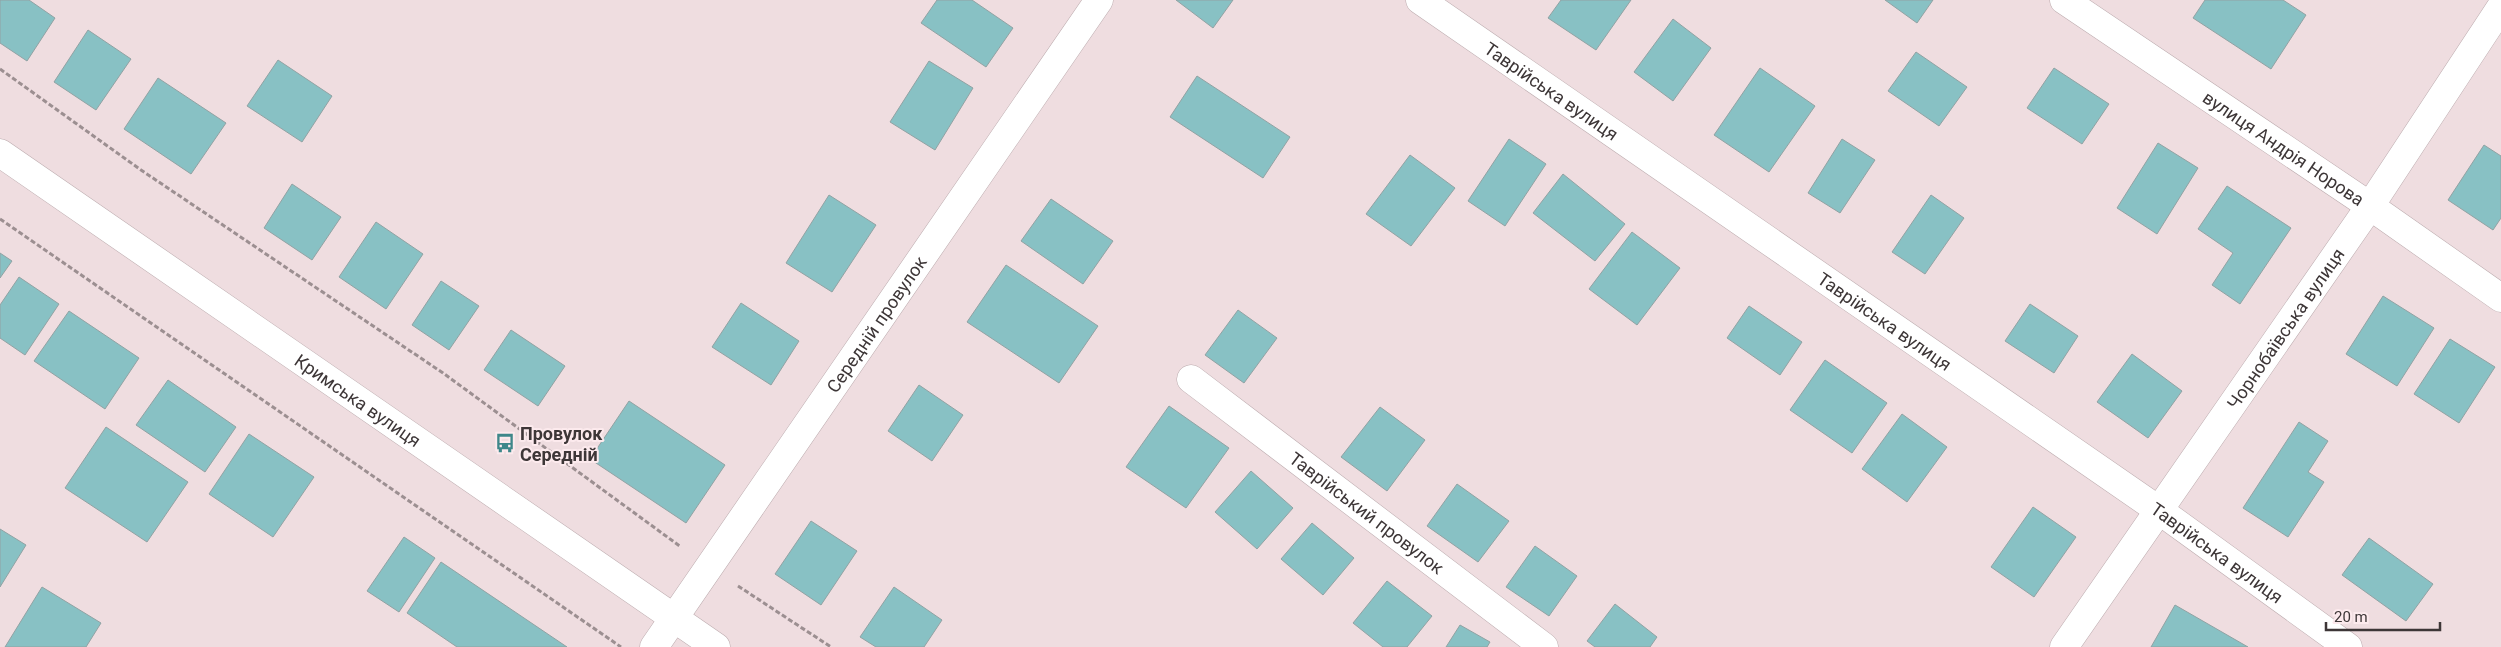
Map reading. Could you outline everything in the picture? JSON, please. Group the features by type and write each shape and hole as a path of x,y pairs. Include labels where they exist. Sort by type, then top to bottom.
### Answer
{"street":[{"name":"Середній провулок","path":"654,647 1099,0"},
{"name":"Таврійська вулиця","path":"1420,0 2160,511 2348,647"},
{"name":"вулиця Андрія Норова","path":"2064,0 2370,206 2501,298"},
{"name":"Чорнобаївська вулиця","path":"2064,647 2370,206 2501,7"},
{"name":"Кримська вулиця","path":"0,153 716,647"},
{"name":"Таврійський провулок","path":"1191,379 1544,647"}],"path":[{"path":"0,69 141,170 444,373 709,567 831,647"},
{"path":"0,220 621,647"}],"building":[{"path":"0,0 29,0 55,18 27,61 0,43"},
{"path":"937,0 972,0 1013,28 986,67 921,23"},
{"path":"1176,0 1233,0 1213,28"},
{"path":"1561,0 1631,0 1596,50 1548,18"},
{"path":"1885,0 1933,0 1917,23"},
{"path":"2205,0 2283,0 2306,15 2271,69 2193,18"},
{"path":"1673,19 1711,48 1673,101 1634,72"},
{"path":"88,30 131,59 96,110 54,82"},
{"path":"1916,52 1967,87 1939,126 1888,91"},
{"path":"278,60 332,96 302,142 247,106"},
{"path":"929,61 973,88 935,150 890,122"},
{"path":"1760,68 1815,106 1769,172 1714,135"},
{"path":"2054,68 2109,104 2082,144 2027,108"},
{"path":"1197,76 1290,137 1263,178 1170,117"},
{"path":"158,78 226,123 191,174 124,129"},
{"path":"1509,139 1546,164 1505,226 1468,201"},
{"path":"1842,139 1875,160 1840,213 1808,193"},
{"path":"2158,143 2198,168 2157,234 2117,208"},
{"path":"2484,145 2501,156 2501,218 2493,230 2448,200"},
{"path":"1410,155 1455,188 1411,246 1366,214"},
{"path":"1563,174 1625,224 1595,261 1533,213"},
{"path":"292,184 341,217 312,260 264,228"},
{"path":"2227,186 2291,228 2240,304 2212,285 2233,253 2198,229"},
{"path":"829,195 876,225 832,292 786,263"},
{"path":"1931,195 1964,218 1925,274 1892,252"},
{"path":"1051,199 1113,241 1083,284 1021,241"},
{"path":"376,222 423,254 386,309 339,277"},
{"path":"1632,232 1680,268 1637,325 1589,289"},
{"path":"0,253 12,261 0,278"},
{"path":"1006,265 1098,326 1059,383 967,322"},
{"path":"19,277 59,304 25,355 0,338 0,305"},
{"path":"441,281 479,306 449,350 412,325"},
{"path":"2383,296 2434,328 2397,386 2346,354"},
{"path":"741,303 799,341 771,385 712,347"},
{"path":"2030,304 2078,336 2054,373 2005,341"},
{"path":"1749,306 1802,342 1780,375 1727,338"},
{"path":"1238,310 1277,338 1244,383 1205,355"},
{"path":"69,311 139,358 105,409 34,361"},
{"path":"511,330 565,366 538,406 484,370"},
{"path":"2450,339 2495,367 2459,423 2414,394"},
{"path":"2132,354 2182,391 2148,438 2097,402"},
{"path":"1825,360 1887,403 1852,453 1790,410"},
{"path":"168,380 236,427 205,472 136,425"},
{"path":"919,385 963,415 932,461 888,431"},
{"path":"629,401 725,465 686,523 590,459"},
{"path":"1169,406 1229,448 1186,508 1126,467"},
{"path":"1380,407 1425,440 1387,491 1341,457"},
{"path":"1902,414 1947,447 1907,502 1862,469"},
{"path":"2299,422 2328,441 2308,472 2324,482 2288,537 2243,508"},
{"path":"106,427 188,482 147,542 65,488"},
{"path":"249,434 314,477 273,537 209,494"},
{"path":"1251,471 1293,508 1257,549 1215,512"},
{"path":"1457,484 1509,521 1478,562 1427,526"},
{"path":"2033,507 2076,537 2034,597 1991,567"},
{"path":"811,521 857,551 821,605 775,574"},
{"path":"1312,523 1354,558 1323,595 1281,559"},
{"path":"0,529 26,545 0,587"},
{"path":"404,537 435,558 399,612 367,591"},
{"path":"2369,538 2433,584 2406,621 2342,575"},
{"path":"1535,546 1577,576 1549,616 1506,587"},
{"path":"441,562 567,647 457,647 407,613"},
{"path":"1387,581 1432,616 1407,647 1383,647 1353,623"},
{"path":"42,587 101,623 86,647 5,647"},
{"path":"894,587 942,620 924,647 876,647 860,637"},
{"path":"1615,604 1657,637 1650,647 1595,647 1587,641"},
{"path":"2175,605 2248,647 2151,647"},
{"path":"1460,625 1490,642 1487,647 1446,647"}],"place":[{"name":"Провулок Середній","path":"505,443"}]}
